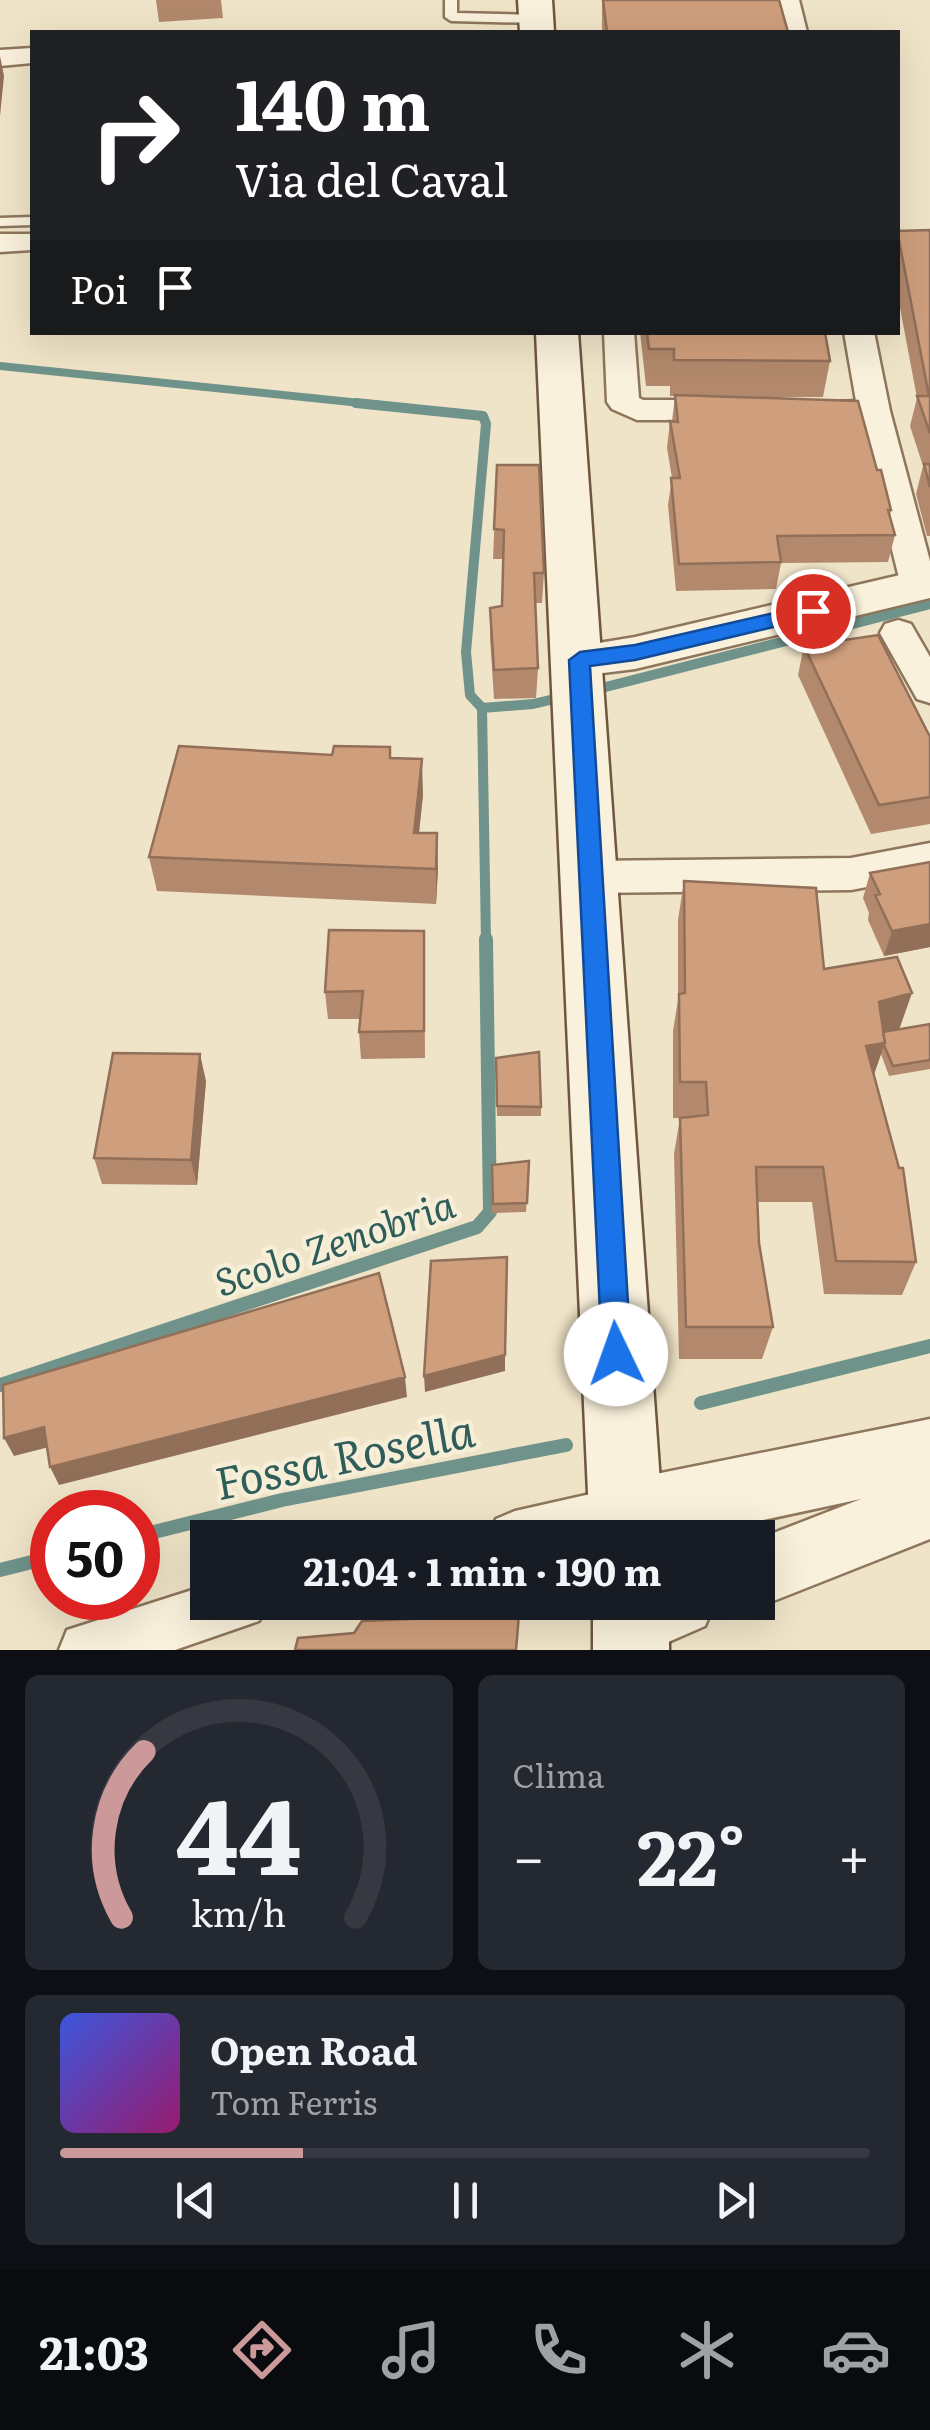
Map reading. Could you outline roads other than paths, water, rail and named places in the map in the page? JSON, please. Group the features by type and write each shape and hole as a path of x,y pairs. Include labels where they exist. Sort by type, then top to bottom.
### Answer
{"main road":[{"path":"558,335 580,660 588,878 626,1520"}],"street":[{"path":"787,0 794,30"},
{"path":"0,58 30,56"},
{"path":"0,243 30,242"},
{"path":"619,335 623,402 637,410 874,411"},
{"path":"580,660 635,653 925,584 874,411 859,335"},
{"path":"898,632 930,690"},
{"path":"588,878 851,874 930,859"},
{"path":"647,1520 930,1452"},
{"path":"775,1565 930,1506"},
{"path":"87,1650 190,1618"}],"lane":[{"path":"451,0 452,17 536,17"},
{"path":"0,222 30,221"}],"waterway":[{"path":"0,366 380,405"},
{"path":"356,403 483,416 486,424 466,652 470,695 482,708"},
{"path":"590,691 930,604"},
{"path":"482,708 533,704 567,696"},
{"name":"Scolo Zenobria","path":"482,708 486,941"},
{"name":"Scolo Zenobria","path":"0,1385 477,1227 490,1212 486,939"},
{"name":"Fossa Rosella","path":"701,1403 930,1346"},
{"name":"Fossa Rosella","path":"160,1530 282,1500 566,1445"},
{"name":"Fossa Rosella","path":"0,1570 30,1562"}]}
